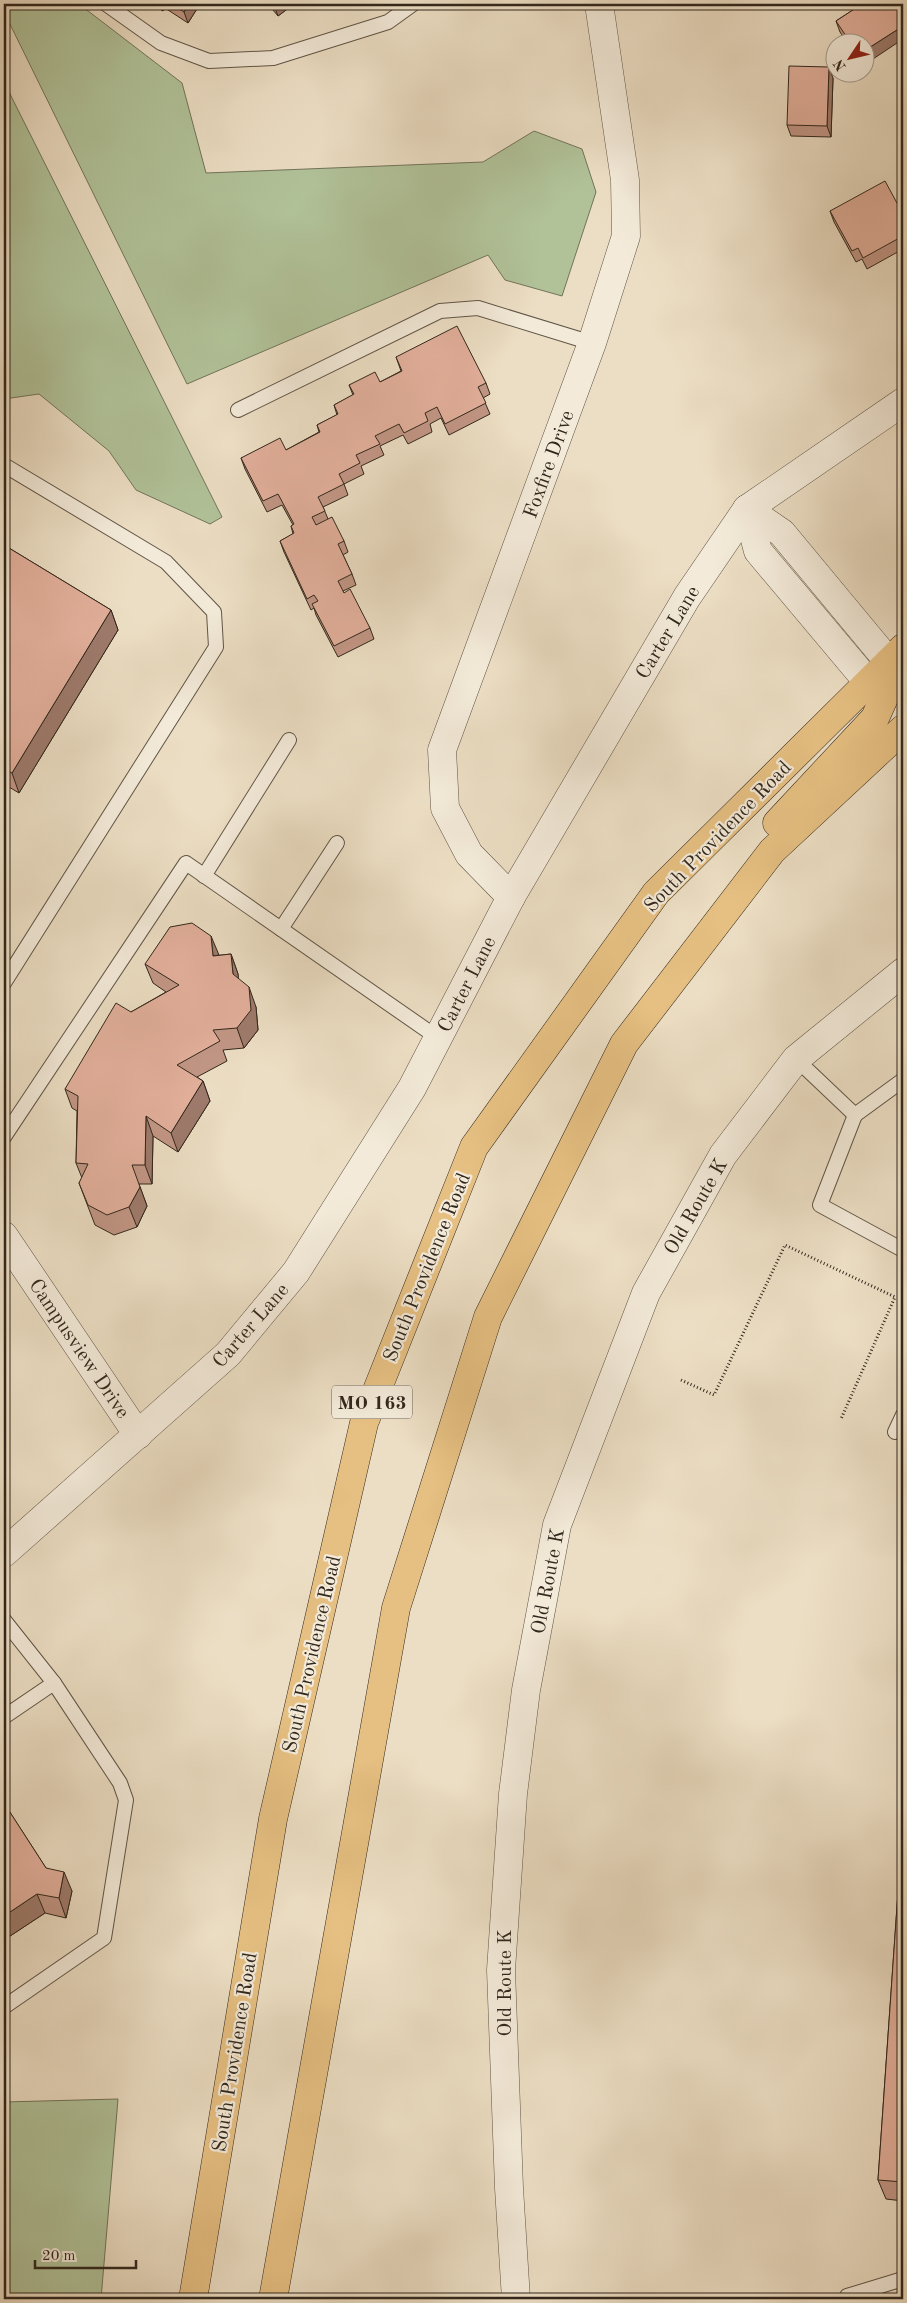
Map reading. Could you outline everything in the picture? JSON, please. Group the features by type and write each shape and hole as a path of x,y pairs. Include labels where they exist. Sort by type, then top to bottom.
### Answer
{"main road":[{"name":"South Providence Road","path":"193,2299 273,1819 364,1423 474,1147 656,894 896,655"},
{"path":"772,851 777,823 875,718 892,680 896,655"},
{"path":"273,2299 396,1608 488,1317 624,1044 772,851 903,729"}],"street":[{"name":"Foxfire Drive","path":"511,897 469,854 445,808 442,750 592,343 626,236 625,180 599,4"},
{"name":"Carter Lane","path":"4,1553 228,1354 296,1272 412,1088 511,897 687,598 747,509 903,402"},
{"path":"747,509 782,533 896,655"},
{"path":"747,509 758,551 868,682"},
{"name":"Old Route K","path":"516,2299 509,2188 501,1970 515,1775 526,1690 557,1525 598,1413 646,1293 723,1155 796,1059 903,972"},
{"name":"Campusview Drive","path":"4,1236 138,1435"}],"lane":[{"path":"106,4 162,43 209,61 273,58 388,22 413,4"},
{"path":"238,410 440,311 478,308 592,343"},
{"path":"4,465 166,562 214,612 216,648 4,983"},
{"path":"204,876 289,740"},
{"path":"281,929 337,843"},
{"path":"4,1137 186,863 438,1038"},
{"path":"796,1059 855,1115"},
{"path":"903,1080 855,1115 820,1204 903,1250"},
{"path":"895,1432 903,1415"},
{"path":"4,1620 54,1683 120,1782 126,1800 104,1938 4,2007"},
{"path":"4,1717 54,1683"},
{"path":"847,2296 903,2279"}],"path":[{"path":"680,1380 714,1395 784,1244 895,1297 841,1419"}],"green space":[{"path":"4,4 79,4 182,83 206,173 483,162 534,131 582,149 596,192 562,296 505,280 488,255 187,384 4,12"},
{"path":"4,82 222,517 210,524 136,490 109,451 39,394 4,399"},
{"path":"118,2099 101,2299 4,2299 4,2102"}],"building":[{"path":"171,4 189,4 184,12"},
{"path":"862,4 896,4 903,14 903,26 874,45 874,32 843,32 836,21"},
{"path":"789,66 824,67 824,82 828,82 827,126 787,125"},
{"path":"885,181 903,214 903,236 863,258 858,248 852,251 830,211"},
{"path":"457,326 486,383 478,387 486,403 445,424 437,407 425,413 428,421 404,433 399,424 375,436 380,444 356,455 360,463 339,474 344,484 318,497 325,511 312,517 316,525 332,517 344,541 338,544 352,574 338,581 344,593 350,589 370,628 334,646 312,604 318,601 314,595 307,599 280,541 294,533 291,526 294,524 278,494 263,501 241,458 280,438 286,450 320,432 317,425 338,414 334,405 354,394 349,385 375,372 380,382 402,371 396,357"},
{"path":"4,545 111,610 12,773 4,769"},
{"path":"192,923 211,936 213,956 231,954 233,974 249,987 251,1010 237,1028 213,1030 220,1041 177,1065 203,1081 171,1133 146,1116 145,1165 132,1165 140,1187 129,1207 107,1215 88,1205 79,1183 88,1164 76,1163 78,1096 65,1089 116,1003 131,1012 179,985 145,964 170,927"},
{"path":"4,1803 46,1868 64,1872 59,1898 37,1894 4,1916"},
{"path":"903,1820 903,2182 878,2180"}]}
